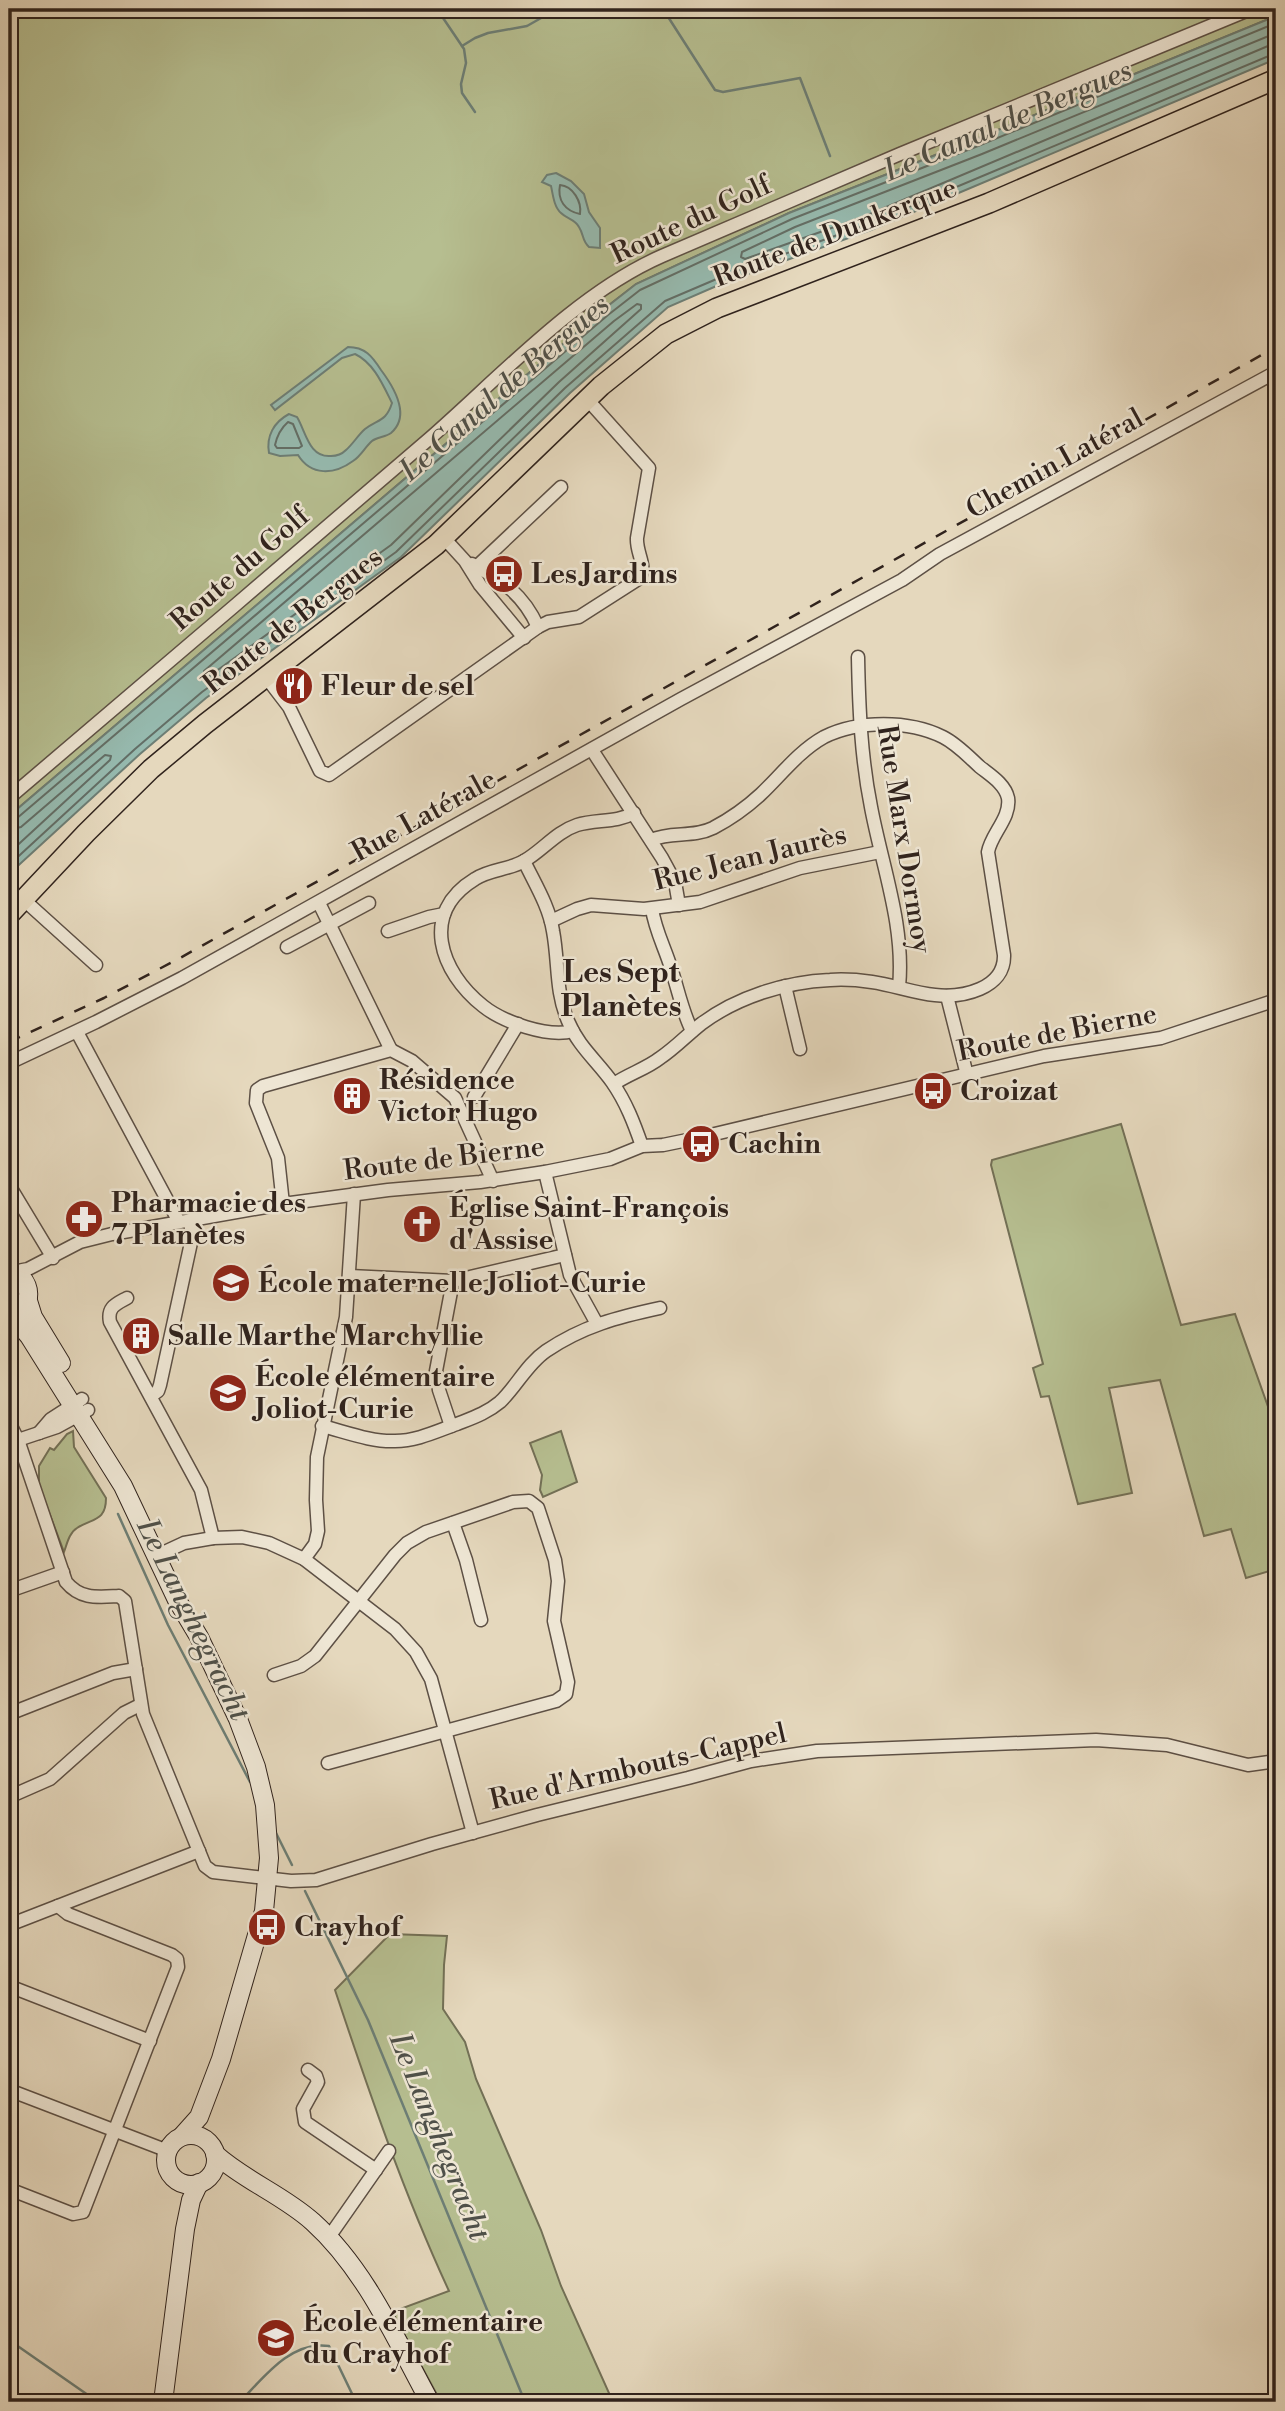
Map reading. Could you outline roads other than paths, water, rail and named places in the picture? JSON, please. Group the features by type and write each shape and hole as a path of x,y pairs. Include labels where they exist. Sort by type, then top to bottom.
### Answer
{"main road":[{"name":"Route de Dunkerque","path":"611,376 666,334 700,315 964,213 1276,79"},
{"name":"Route de Bergues","path":"13,910 142,778 186,739 444,538 611,376"}],"street":[{"name":"Route du Golf","path":"9,798 554,329 617,279 662,256 900,153 1247,9"},
{"name":"Chemin Latéral","path":"859,602 908,576 951,548 1276,372"},
{"path":"266,677 294,716 319,770 324,775 329,775 538,627 548,622 579,617 638,579 644,570 637,544 649,468 587,399"},
{"path":"471,566 561,487"},
{"path":"444,538 471,566 524,638"},
{"path":"471,566 499,580 523,599 538,627"},
{"name":"Rue Latérale","path":"9,1063 146,997 859,602"},
{"name":"Rue Marx Dormoy","path":"858,657 860,727 865,773 897,929 899,987"},
{"path":"614,1084 660,1059 692,1031 736,1003 786,986 814,981 845,980 947,996 987,985 999,976 1003,967 1004,956 988,852 1007,811 1007,796 1000,784 955,744 941,736 895,725 860,727 834,733 812,744 754,799 713,828 695,834 652,840"},
{"path":"592,750 652,840 675,882 680,905"},
{"path":"573,1031 553,1033 517,1024 488,1010 465,990 453,975 443,951 441,931 444,914 453,898 472,880 524,862 568,828 589,822 623,818 634,813"},
{"name":"Rue Jean Jaurès","path":"551,921 591,905 652,909 714,898 810,866 880,852"},
{"path":"524,862 551,921 558,986 573,1031 583,1048 614,1084 630,1112 642,1146"},
{"path":"319,902 391,1050 412,1061 455,1098 493,1181"},
{"path":"287,947 369,902"},
{"path":"652,909 682,1008 692,1031"},
{"path":"13,910 96,965"},
{"path":"388,931 444,914"},
{"path":"786,986 800,1049"},
{"path":"947,996 967,1075"},
{"name":"Route de Bierne","path":"10,1271 25,1270 96,1237 283,1204 354,1194 493,1181 615,1158 642,1146 668,1144 1062,1053 1161,1038 1276,1000"},
{"path":"474,1097 506,1047 517,1024"},
{"path":"78,1032 191,1238 160,1385 158,1391 151,1396"},
{"path":"283,1204 278,1158 256,1103 257,1090 263,1086 391,1050"},
{"path":"545,1172 574,1285 597,1324"},
{"path":"9,1185 52,1257"},
{"path":"304,1559 315,1544 318,1531 316,1474 322,1426 346,1317 354,1194"},
{"path":"350,1276 453,1281 565,1255"},
{"name":"Route de Bierne","path":"28,1295 36,1273 52,1257"},
{"path":"10,1271 23,1278 33,1317 160,1554 177,1600 199,1637 238,1719 256,1767 266,1815 268,1878 261,1924 221,2059 199,2117 167,2151 166,2162 177,2189 179,2208 177,2281"},
{"path":"451,1426 436,1371 453,1281"},
{"path":"28,1295 22,1311 9,1318 27,1332 81,1407"},
{"path":"127,1298 113,1306 109,1312 110,1319 201,1490 213,1538"},
{"path":"322,1426 391,1441 416,1438 451,1426 496,1406 544,1352 597,1324 660,1308"},
{"path":"13,1441 39,1433 51,1419 81,1407"},
{"path":"9,1422 13,1441 63,1573 71,1587 84,1595 98,1598 119,1596 124,1599 140,1705 199,1851 9,1925"},
{"path":"274,1675 312,1659 403,1546 420,1535 513,1502 532,1502 540,1512 556,1564 558,1581 554,1621 568,1682 568,1691 563,1698 328,1763"},
{"path":"453,1523 466,1560 481,1620"},
{"path":"160,1554 184,1543 213,1538 242,1537 263,1541 304,1559 404,1638 420,1658 431,1679 473,1832"},
{"path":"9,1591 63,1573"},
{"path":"9,1714 109,1674 136,1669"},
{"path":"9,1797 50,1779 124,1713 140,1705"},
{"name":"Rue d'Armbouts-Cappel","path":"199,1851 205,1866 213,1872 316,1880 473,1832 751,1761 817,1751 1115,1741 1175,1746 1240,1764 1262,1765 1276,1761"},
{"path":"9,2189 70,2213 80,2214 84,2211 178,1969 177,1959 170,1954 64,1913 58,1906"},
{"path":"9,1986 150,2041"},
{"path":"163,2402 177,2281 189,2208 215,2166 208,2119 221,2059"},
{"path":"308,2070 316,2076 318,2082 303,2107 304,2120 376,2170"},
{"path":"9,2090 167,2151"},
{"path":"182,2136 198,2136 238,2172 299,2211 329,2237 359,2275 430,2402"},
{"path":"329,2237 389,2151"},
{"path":"172,2176 184,2184 204,2180 233,2180 270,2192"}],"water":[{"path":"1276,16 1276,59 871,230 728,281 668,307 570,393 401,557 206,698 140,754 9,874 9,816 636,284 789,213"},
{"path":"556,173 571,181 584,194 589,212 600,228 600,248 589,247 577,224 557,208 551,186 542,182 547,175"},
{"path":"348,347 368,353 391,384 400,409 397,426 391,433 372,441 346,466 331,471 309,467 298,455 280,456 269,453 272,430 289,414 297,417 309,443 318,453 331,456 344,451 365,429 387,414 392,403 381,382 368,363 355,354 342,358 275,410 271,405"}],"waterway":[{"path":"437,9 464,49 466,63 461,84 462,93 475,112"},
{"path":"462,46 488,33 527,26 557,9"},
{"path":"663,9 715,90 723,92 800,78 830,156"},
{"name":"Le Langhegracht","path":"118,1514 168,1625 250,1782"},
{"name":"Le Langhegracht","path":"276,1833 292,1865"},
{"name":"Le Langhegracht","path":"305,1891 368,2020 525,2402"},
{"path":"9,2340 98,2402"},
{"path":"240,2402 279,2363 302,2349 315,2346 329,2346 356,2402"}],"railway":[{"path":"9,1042 104,998 180,958 1276,347"}],"place":[{"name":"Les Jardins","path":"504,574"},
{"name":"Fleur de sel","path":"294,686"},
{"name":"Croizat","path":"933,1091"},
{"name":"Résidence Victor Hugo","path":"352,1096"},
{"name":"Cachin","path":"701,1144"},
{"name":"Pharmacie des 7 Planètes","path":"84,1219"},
{"name":"Église Saint-François d'Assise","path":"422,1224"},
{"name":"École maternelle Joliot-Curie","path":"231,1283"},
{"name":"Salle Marthe Marchyllie","path":"141,1336"},
{"name":"École élémentaire Joliot-Curie","path":"228,1393"},
{"name":"Crayhof","path":"267,1927"},
{"name":"École élémentaire du Crayhof","path":"276,2338"}],"district":[{"name":"Les Sept Planètes","path":"621,990"}],"water label":[{"name":"Le Canal de Bergues","path":"1008,121"},
{"name":"Le Canal de Bergues","path":"505,388"}]}
